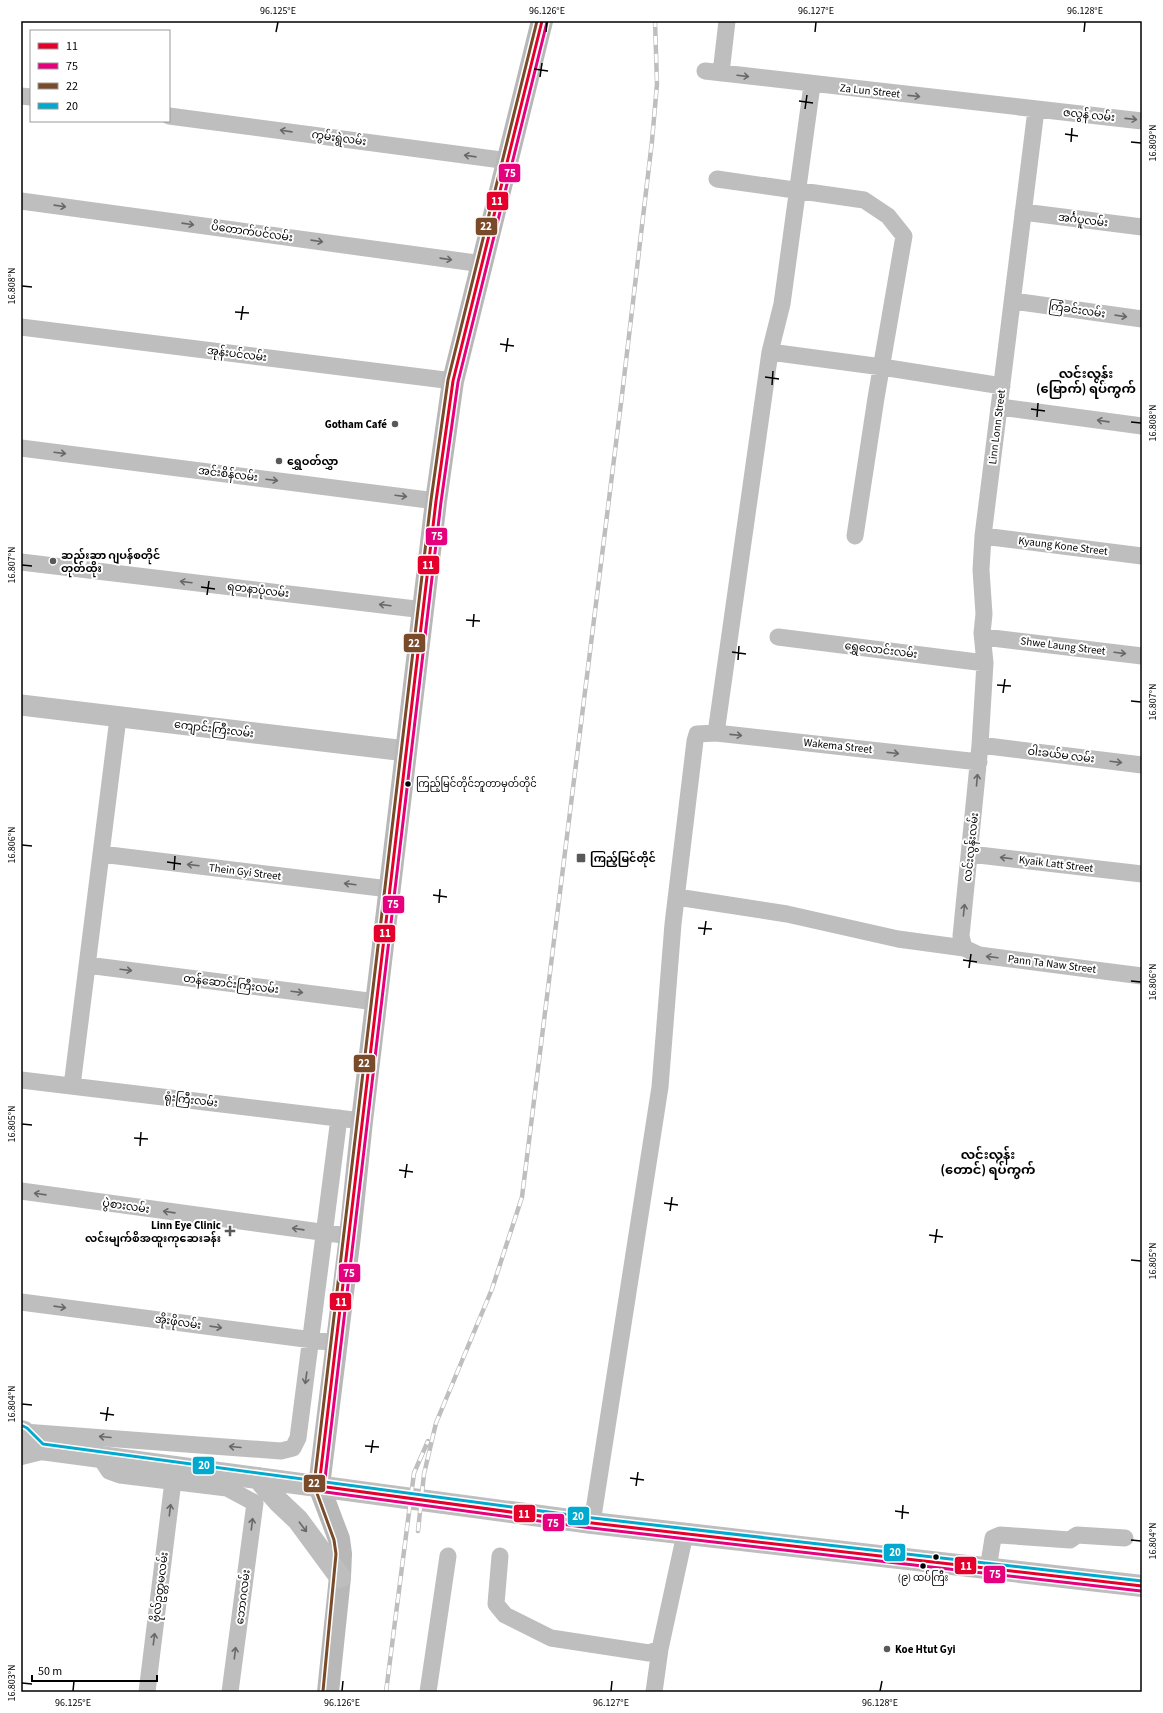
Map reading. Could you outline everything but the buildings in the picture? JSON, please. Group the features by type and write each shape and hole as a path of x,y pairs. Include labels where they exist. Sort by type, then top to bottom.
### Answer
{"main road":[{"path":"328,1692 341,1554 339,1539 319,1486 350,1236 389,889 436,501 453,381 542,21"},
{"path":"23,1432 31,1451 100,1457 592,1523 1142,1586"},
{"path":"258,1478 279,1502 298,1520 340,1577"}],"street":[{"path":"722,74 726,21"},
{"name":"Za Lun Street","path":"705,71 812,85 1036,110"},
{"path":"716,733 770,352 782,304 812,85"},
{"name":"ဇလွန် လမ်း","path":"1036,110 1142,121"},
{"name":"Linn Lonn Street","path":"980,745 985,663 981,570 983,536 1036,110"},
{"name":"ကွမ်းရွဲလမ်း","path":"170,116 508,161"},
{"path":"717,179 864,200 888,216 904,236 876,398 855,536"},
{"name":"ပိတောက်ပင်လမ်း","path":"21,201 483,264"},
{"name":"အင်္ဂပူလမ်း","path":"1024,212 1142,227"},
{"name":"ကြံခင်းလမ်း","path":"1013,301 1142,319"},
{"name":"အုန်းပင်လမ်း","path":"21,327 453,381"},
{"path":"770,352 882,367 1002,386"},
{"path":"1000,407 1142,426"},
{"name":"အင်းစိန်လမ်း","path":"21,448 436,501"},
{"name":"Kyaung Kone Street","path":"983,536 1142,556"},
{"name":"ရတနာပုံလမ်း","path":"21,562 424,610"},
{"name":"ရွှေလောင်းလမ်း","path":"778,637 985,663"},
{"name":"Shwe Laung Street","path":"984,637 1142,656"},
{"name":"ကျောင်းကြီးလမ်း","path":"21,705 118,718 406,751"},
{"path":"72,1086 118,718"},
{"name":"Wakema Street","path":"677,897 695,741 698,734 716,733 979,762"},
{"name":"လင်းလွန်းလမ်း","path":"964,948 961,936 980,745"},
{"name":"ဝါးခယ်မ လမ်း","path":"980,745 1142,765"},
{"name":"Thein Gyi Street","path":"101,854 389,889"},
{"name":"Kyaik Latt Street","path":"970,854 1142,874"},
{"path":"592,1523 660,1087 677,897"},
{"name":"Pann Ta Naw Street","path":"677,897 786,914 898,939 964,948 979,955 1142,976"},
{"name":"တန်ဆောင်းကြီးလမ်း","path":"87,966 376,1002"},
{"name":"ရုံးကြီးလမ်း","path":"21,1080 362,1121"},
{"path":"23,1432 287,1450 293,1448 298,1438 339,1118"},
{"name":"ပွဲစားလမ်း","path":"21,1191 350,1236"},
{"name":"အိုးဖိုလမ်း","path":"21,1302 336,1343"},
{"path":"100,1457 109,1471 120,1475 173,1481"},
{"name":"ဘောဂလမ်း","path":"173,1481 227,1488 255,1503 230,1692"},
{"name":"ဗိုလ်ဥတ္တမလမ်း","path":"147,1692 173,1481"},
{"path":"654,1692 660,1648 685,1534"},
{"path":"988,1568 993,1538 1000,1535 1070,1540 1077,1535 1125,1538"},
{"path":"428,1692 448,1556"},
{"path":"500,1556 496,1604 505,1615 552,1638 649,1653 660,1648"}],"railway":[{"path":"418,1531 424,1474 436,1423 492,1289 522,1197 622,395 652,141 657,84 655,21"},
{"path":"386,1692 414,1473 428,1441"}],"transit line":[{"name":"22","path":"323,1691 336,1554 334,1540 314,1485 431,500 448,380 537,21"},
{"name":"11","path":"319,1486 436,501 453,381 542,21"},
{"name":"75","path":"324,1487 441,502 458,382 547,22"},
{"name":"20","path":"23,1426 43,1444 593,1518 1142,1581"},
{"name":"11","path":"319,1486 592,1523 1142,1586"},
{"name":"75","path":"318,1491 591,1528 1141,1591"}],"place":[{"name":"Gotham Café","path":"395,424"},
{"name":"ရွှေဝတ်လွှာ","path":"279,461"},
{"name":"ဆည်းဆာ ဂျပန်စတိုင် တုတ်ထိုး","path":"53,561"},
{"name":"ကြည့်မြင်တိုင်ဘူတာမှတ်တိုင်","path":"408,784"},
{"name":"ကြည့်မြင်တိုင်","path":"581,858"},
{"name":"Linn Eye Clinic လင်းမျက်စိအထူးကုဆေးခန်း","path":"230,1231"},
{"name":"(၉) ထပ်ကြီး","path":"923,1566"},
{"name":"Koe Htut Gyi","path":"887,1649"}],"district":[{"name":"လင်းလွန်း (မြောက်) ရပ်ကွက်","path":"1086,382"},
{"name":"လင်းလွန်း (တောင်) ရပ်ကွက်","path":"988,1162"}]}
